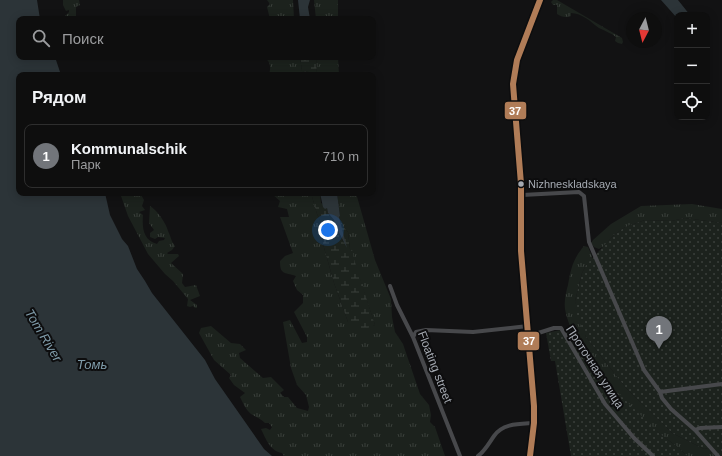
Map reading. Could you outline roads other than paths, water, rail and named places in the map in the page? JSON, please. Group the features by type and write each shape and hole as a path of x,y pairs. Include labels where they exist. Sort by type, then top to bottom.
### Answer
{"street":[{"path":"530,456 534,423 529,336 521,251 522,195 513,80 517,60 523,42 540,0"},
{"path":"522,195 579,192 584,196 588,236 592,250 644,370 671,409 695,430 718,456"},
{"name":"Floating street","path":"390,286 413,338 460,456"},
{"path":"413,338 417,332 426,330 473,332 528,326"},
{"name":"Проточная улица","path":"529,336 554,328 562,328 605,404 634,438 653,456"},
{"path":"660,392 722,384"},
{"path":"478,456 483,453 495,435 502,428 511,425 534,423"},
{"path":"695,430 700,428 722,427"}],"water":[{"name":"Томь","path":"0,0 37,0 40,16 16,16 16,60 56,60 60,72 16,72 16,196 106,196 110,215 122,239 128,246 137,269 152,293 205,360 215,379 264,449 272,456 0,456"},
{"path":"298,0 310,0 308,7 310,16 300,16"},
{"path":"661,0 678,0 688,12 674,12 674,15"},
{"path":"321,196 337,196 339,217 347,248 334,220 328,213 327,208 325,209 323,207"}],"place":[{"name":"Nizhneskladskaya","path":"521,184"},
{"name":"Kommunalschik","path":"659,349"}],"water label":[{"name":"Tom River","path":"44,335"}]}
